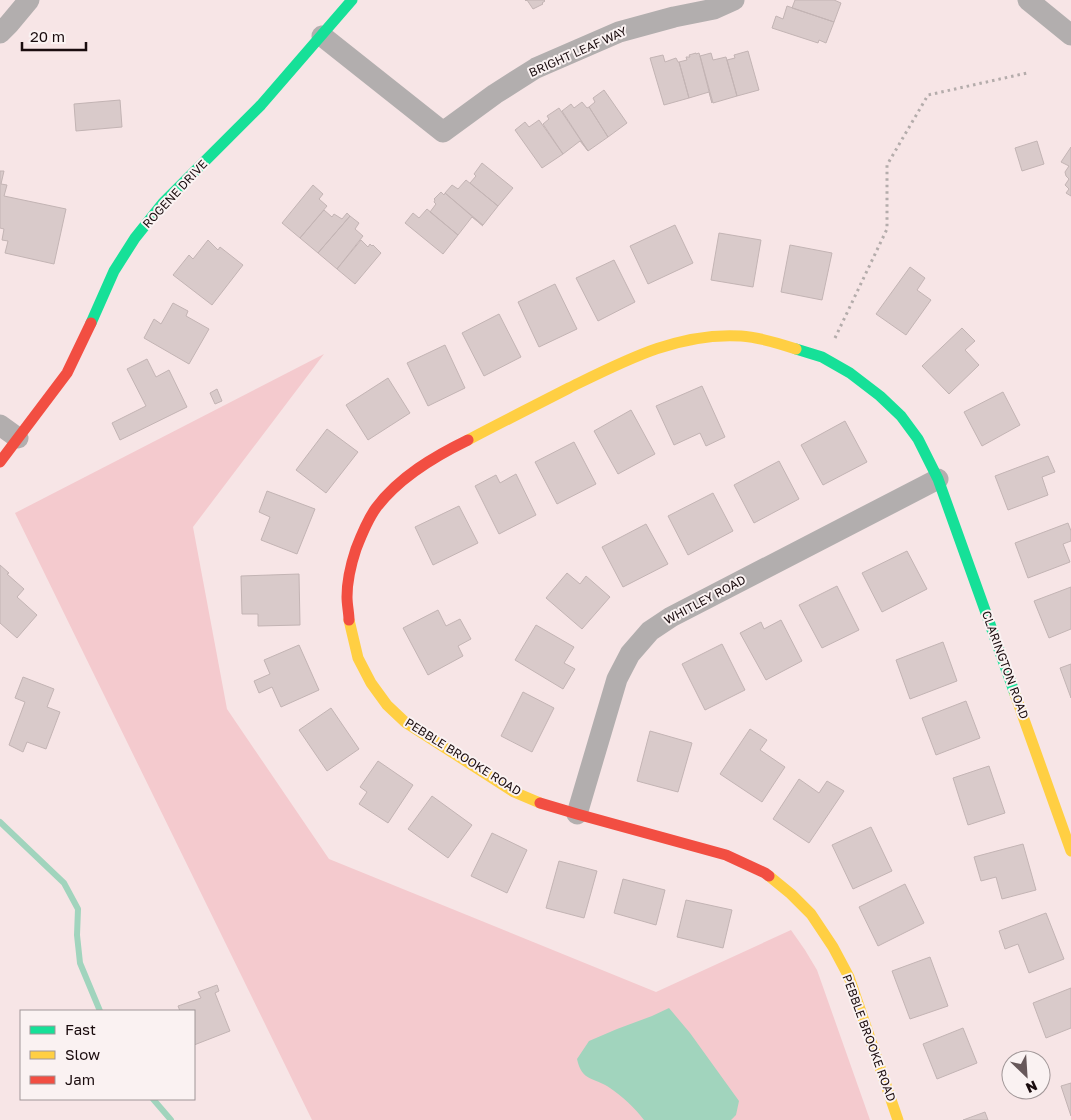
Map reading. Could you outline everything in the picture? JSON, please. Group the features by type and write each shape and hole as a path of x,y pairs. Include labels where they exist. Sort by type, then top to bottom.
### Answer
{"street":[{"path":"0,33 29,0"},
{"name":"ROGENE DRIVE","path":"0,462 67,373 114,271 135,238 163,203 261,105 352,0"},
{"name":"BRIGHT LEAF WAY","path":"322,36 443,132 495,94 536,68 672,8 714,8 734,0"},
{"path":"1028,0 1071,35"},
{"name":"PEBBLE BROOKE ROAD","path":"898,1120 849,977 829,940 810,914 791,894 765,873 726,855 577,814 514,792 405,722 387,705 371,683 358,658 350,625 347,597 350,566 360,538 376,508 396,486 418,469 445,451 628,359 670,344 704,337 742,336 779,344 826,359 850,373 880,396 900,416 918,439 938,479"},
{"path":"0,425 18,438"},
{"name":"WHITLEY ROAD","path":"577,814 617,679 630,654 650,631 671,617 938,479"},
{"name":"CLARINGTON ROAD","path":"938,479 1071,851"}],"path":[{"path":"826,359 887,230 887,165 928,95 1027,73"}],"shaded area":[{"path":"324,354 193,527 227,709 329,859 656,992 791,930 817,970 870,1120 312,1120 15,513"},
{"path":"669,1008 690,1033 739,1101 736,1115 731,1120 644,1120 610,1088 589,1078 582,1072 577,1059 589,1041"}],"building":[{"path":"527,0 544,0 545,1 533,9"},
{"path":"795,0 834,0 841,3 834,22 792,8"},
{"path":"787,6 834,22 826,43 819,40 818,43 772,28 776,16 783,19"},
{"path":"748,51 759,90 737,96 727,60 735,58 734,55"},
{"path":"699,53 700,56 712,103 709,92 689,98 679,62 687,60 686,57"},
{"path":"711,53 713,60 726,57 737,96 713,103 700,56"},
{"path":"663,55 665,62 676,58 679,62 689,98 664,105 650,58"},
{"path":"604,90 627,123 608,137 589,107 595,102 593,98"},
{"path":"120,100 122,127 76,131 74,104"},
{"path":"582,102 587,108 589,107 608,137 588,151 562,111 571,104 574,108"},
{"path":"559,108 588,151 580,141 563,154 543,124 549,119 547,116"},
{"path":"539,120 563,154 542,168 515,130 525,122 529,127"},
{"path":"1037,141 1044,164 1022,171 1015,148"},
{"path":"1071,147 1071,196 1066,193 1069,189 1065,185 1069,179 1065,172 1069,166 1061,162"},
{"path":"482,163 513,188 498,206 470,183 476,176 474,174"},
{"path":"0,171 4,171 1,184 7,185 4,196 66,209 54,264 5,253 8,241 2,240 4,229 0,228"},
{"path":"466,180 498,206 483,225 445,193 452,185 458,189"},
{"path":"313,185 323,194 319,199 327,206 300,238 282,223"},
{"path":"441,192 444,195 445,193 483,226 472,217 458,235 430,212 436,204 434,199"},
{"path":"427,209 458,235 443,254 405,223 413,213 419,218"},
{"path":"324,210 332,217 334,214 342,219 347,213 350,216 318,253 300,238"},
{"path":"350,216 359,223 355,229 363,236 337,269 318,253"},
{"path":"675,225 693,263 648,284 630,246"},
{"path":"719,233 761,240 753,287 711,280"},
{"path":"208,240 218,250 220,247 243,265 212,305 173,275 189,255 193,259"},
{"path":"361,240 368,247 370,244 373,245 381,253 355,284 337,269"},
{"path":"790,245 832,253 822,300 781,292"},
{"path":"614,260 635,302 598,321 576,278"},
{"path":"910,267 925,278 917,290 931,300 906,335 876,314"},
{"path":"555,284 577,329 539,347 518,302"},
{"path":"173,303 188,311 186,316 209,329 189,364 144,338 154,319 161,324"},
{"path":"499,314 521,357 484,376 462,333"},
{"path":"962,328 975,341 965,350 979,365 949,394 922,366"},
{"path":"445,345 465,388 428,406 407,363"},
{"path":"147,359 156,377 169,370 187,407 120,440 112,423 146,406 127,369"},
{"path":"388,378 410,413 368,440 346,405"},
{"path":"702,386 725,437 706,446 700,433 674,445 656,406"},
{"path":"217,389 222,401 215,404 210,393"},
{"path":"1003,392 1020,425 982,446 964,412"},
{"path":"631,410 655,454 618,474 594,431"},
{"path":"845,421 867,462 823,485 801,445"},
{"path":"327,429 358,452 326,493 296,470"},
{"path":"574,442 596,484 557,504 535,462"},
{"path":"1048,456 1055,472 1042,477 1048,495 1008,510 995,476"},
{"path":"779,461 799,499 754,523 734,485"},
{"path":"516,474 536,515 499,534 475,486 496,475 500,483"},
{"path":"267,491 315,509 297,554 261,540 270,517 259,512"},
{"path":"713,493 733,531 688,555 668,516"},
{"path":"459,506 478,543 433,565 415,527"},
{"path":"1068,523 1071,531 1071,541 1063,544 1070,562 1028,578 1015,543"},
{"path":"646,524 668,564 623,587 602,547"},
{"path":"907,551 927,589 882,612 862,573"},
{"path":"0,565 24,589 17,597 37,615 17,638 0,623"},
{"path":"567,573 580,584 586,576 610,597 582,629 546,598"},
{"path":"299,574 300,625 258,626 258,614 242,614 241,576"},
{"path":"837,586 859,630 822,648 799,605"},
{"path":"1071,587 1071,629 1049,638 1034,601"},
{"path":"438,610 446,626 460,619 471,639 458,646 463,656 428,675 403,628"},
{"path":"781,620 802,661 766,680 740,633 761,622 764,629"},
{"path":"536,625 574,647 564,663 575,669 563,689 515,660"},
{"path":"943,642 957,681 910,699 896,660"},
{"path":"722,644 745,690 705,710 682,664"},
{"path":"299,645 319,690 281,707 272,687 259,693 254,681 270,674 264,660"},
{"path":"1071,664 1071,698 1060,668"},
{"path":"23,677 54,689 47,707 60,712 46,749 27,742 23,752 9,745 25,702 15,698"},
{"path":"523,692 554,708 532,752 501,736"},
{"path":"966,701 980,738 936,755 922,718"},
{"path":"331,708 359,749 327,771 299,730"},
{"path":"750,729 767,740 760,750 785,767 762,802 720,774"},
{"path":"650,731 692,743 678,792 637,781"},
{"path":"378,761 413,785 388,823 359,804 367,792 360,787"},
{"path":"989,766 1005,813 968,825 953,778"},
{"path":"799,779 819,793 827,781 844,791 809,843 773,819"},
{"path":"432,796 472,825 448,858 408,829"},
{"path":"871,827 892,871 853,889 832,845"},
{"path":"492,833 527,850 507,893 471,876"},
{"path":"1023,844 1036,890 1002,899 996,877 981,881 974,857"},
{"path":"559,861 597,871 584,918 546,908"},
{"path":"623,879 665,890 656,925 614,913"},
{"path":"905,884 924,923 878,946 859,907"},
{"path":"686,900 732,910 723,948 677,937"},
{"path":"1046,913 1064,959 1029,973 1018,944 1005,949 999,931"},
{"path":"930,957 948,1006 910,1019 892,971"},
{"path":"217,985 219,991 215,993 230,1031 195,1045 195,1010 180,1010 178,1006 201,998 198,992"},
{"path":"1071,988 1071,1028 1046,1038 1033,1003"},
{"path":"963,1028 977,1063 937,1079 923,1044"},
{"path":"1071,1083 1071,1116 1061,1086"},
{"path":"985,1112 988,1120 963,1120"}],"waterway":[{"path":"0,822 64,883 78,909 77,935 80,963 100,1010"},
{"path":"154,1100 171,1120"}],"traffic: fast":[{"path":"91,323 114,271 135,238 163,203 261,105 352,0"},
{"path":"796,349 822,357 850,373 880,396 901,416 918,439 938,479 1015,694"}],"traffic: slow":[{"path":"468,440 610,368 652,350 673,344 718,336 741,336 761,339 796,349"},
{"path":"349,620 358,658 371,683 387,705 405,722 514,792 540,803"},
{"path":"1015,694 1071,851"},
{"path":"769,876 811,914 833,947 849,977 898,1120"}],"traffic: jam":[{"path":"0,462 67,373 91,323"},
{"path":"349,620 347,591 351,567 356,549 373,512 395,487 418,468 468,440"},
{"path":"540,803 726,855 769,876"}]}
